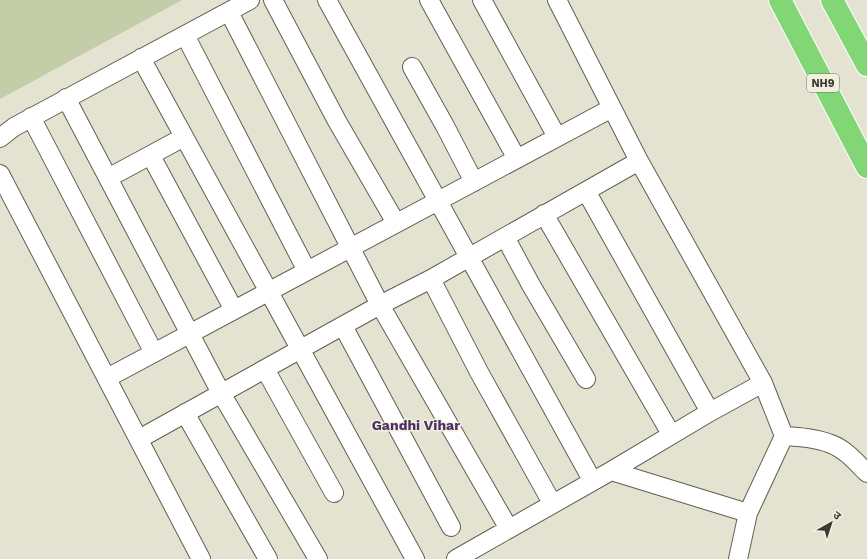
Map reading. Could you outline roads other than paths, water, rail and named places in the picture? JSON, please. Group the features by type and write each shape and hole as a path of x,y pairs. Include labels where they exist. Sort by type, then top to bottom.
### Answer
{"highway":[{"name":"NH9","path":"780,0 867,167"},
{"path":"832,0 867,64"}],"street":[{"path":"0,138 14,127 31,117 250,0"},
{"path":"273,0 337,121 396,223"},
{"path":"327,0 439,200 468,257 592,480"},
{"path":"429,0 517,159"},
{"path":"482,0 556,137"},
{"path":"557,0 639,161 763,383 784,436 748,513 738,559"},
{"path":"229,12 380,305 509,529"},
{"path":"185,35 307,271"},
{"path":"141,58 270,291 415,559"},
{"path":"412,67 474,182"},
{"path":"66,98 221,393 318,559"},
{"path":"107,378 612,108"},
{"path":"31,117 154,353"},
{"path":"108,178 184,137"},
{"path":"151,156 234,310"},
{"path":"139,439 380,305 431,279 639,161"},
{"path":"0,174 201,559"},
{"path":"586,191 710,412"},
{"path":"544,214 671,434"},
{"path":"505,237 586,379"},
{"path":"431,279 479,372 552,503"},
{"path":"343,326 451,527"},
{"path":"265,369 334,493"},
{"path":"456,559 671,434 763,383"},
{"path":"185,413 268,559"},
{"path":"784,436 813,438 832,444 850,456 867,473"},
{"path":"611,470 748,513"}],"district":[{"name":"Gandhi Vihar","path":"416,425"}]}
